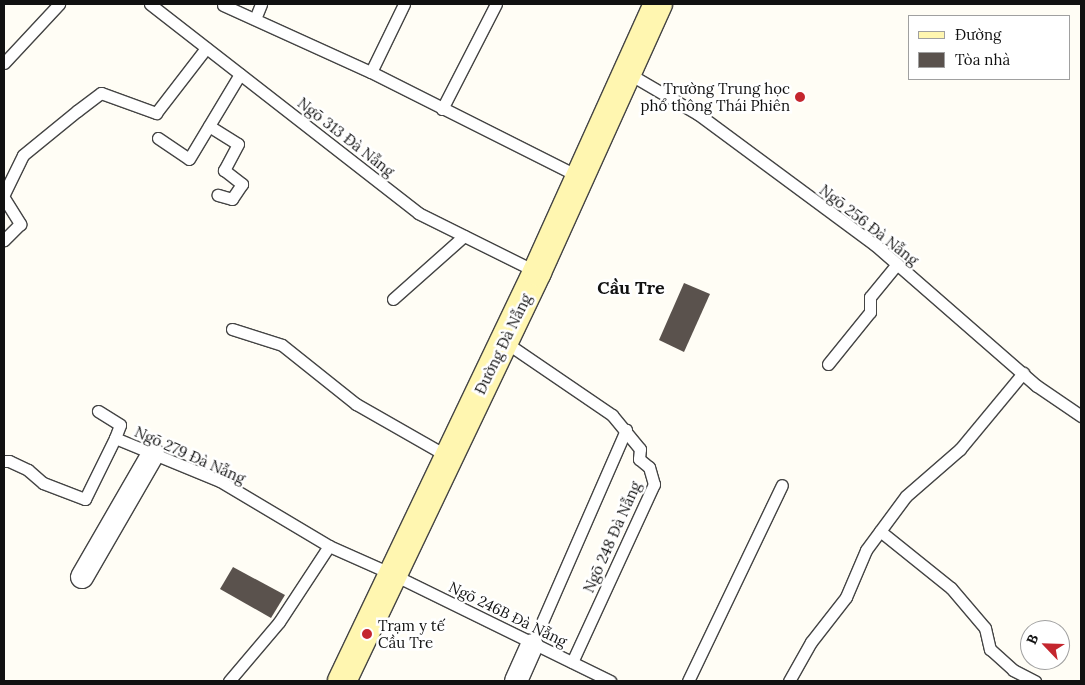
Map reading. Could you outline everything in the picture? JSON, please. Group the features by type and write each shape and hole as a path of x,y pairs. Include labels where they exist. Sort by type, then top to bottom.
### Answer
{"main road":[{"name":"Đường Đà Nẵng","path":"342,681 505,342 658,4"}],"street":[{"path":"82,577 153,454"},
{"path":"516,681 532,644"}],"lane":[{"path":"4,63 59,4"},
{"name":"Ngõ 313 Đà Nẵng","path":"150,4 418,213 537,272"},
{"path":"223,4 371,72 442,110 580,176"},
{"path":"255,19 261,4"},
{"path":"371,72 404,4"},
{"path":"442,110 496,4"},
{"path":"4,194 23,155 77,110 101,94 156,112 206,48"},
{"name":"Ngõ 256 Đà Nẵng","path":"626,72 698,114 874,244 1023,374 1081,416"},
{"path":"158,138 189,159 240,74"},
{"path":"209,126 238,144 224,170 242,184 232,199 218,195"},
{"path":"4,198 20,224 4,240"},
{"path":"393,299 464,236"},
{"path":"828,364 870,312 870,297 897,264"},
{"path":"232,329 282,345 356,404 449,456"},
{"name":"Ngõ 248 Đà Nẵng","path":"505,342 612,415 640,449 639,459 649,467 654,484 572,662"},
{"path":"789,681 811,642 846,597 866,550 906,496 960,448 1023,374"},
{"path":"98,411 120,425 115,438"},
{"path":"532,644 626,430"},
{"name":"Ngõ 279 Đà Nẵng","path":"4,460 28,470 43,483 85,499 115,438 220,481 329,546 392,574"},
{"path":"688,681 782,485"},
{"path":"880,531 951,588 985,628 990,649 1013,670 1035,681"},
{"path":"229,681 279,622 329,546"},
{"name":"Ngõ 246B Đà Nẵng","path":"392,574 610,681"}],"building":[{"path":"684,283 710,294 684,352 659,340"},
{"path":"233,567 285,595 271,618 220,589"}],"place":[{"name":"Trường Trung học phổ thông Thái Phiên","path":"800,97"},
{"name":"Trạm y tế Cầu Tre","path":"367,634"}],"district":[{"name":"Cầu Tre","path":"631,288"}]}
